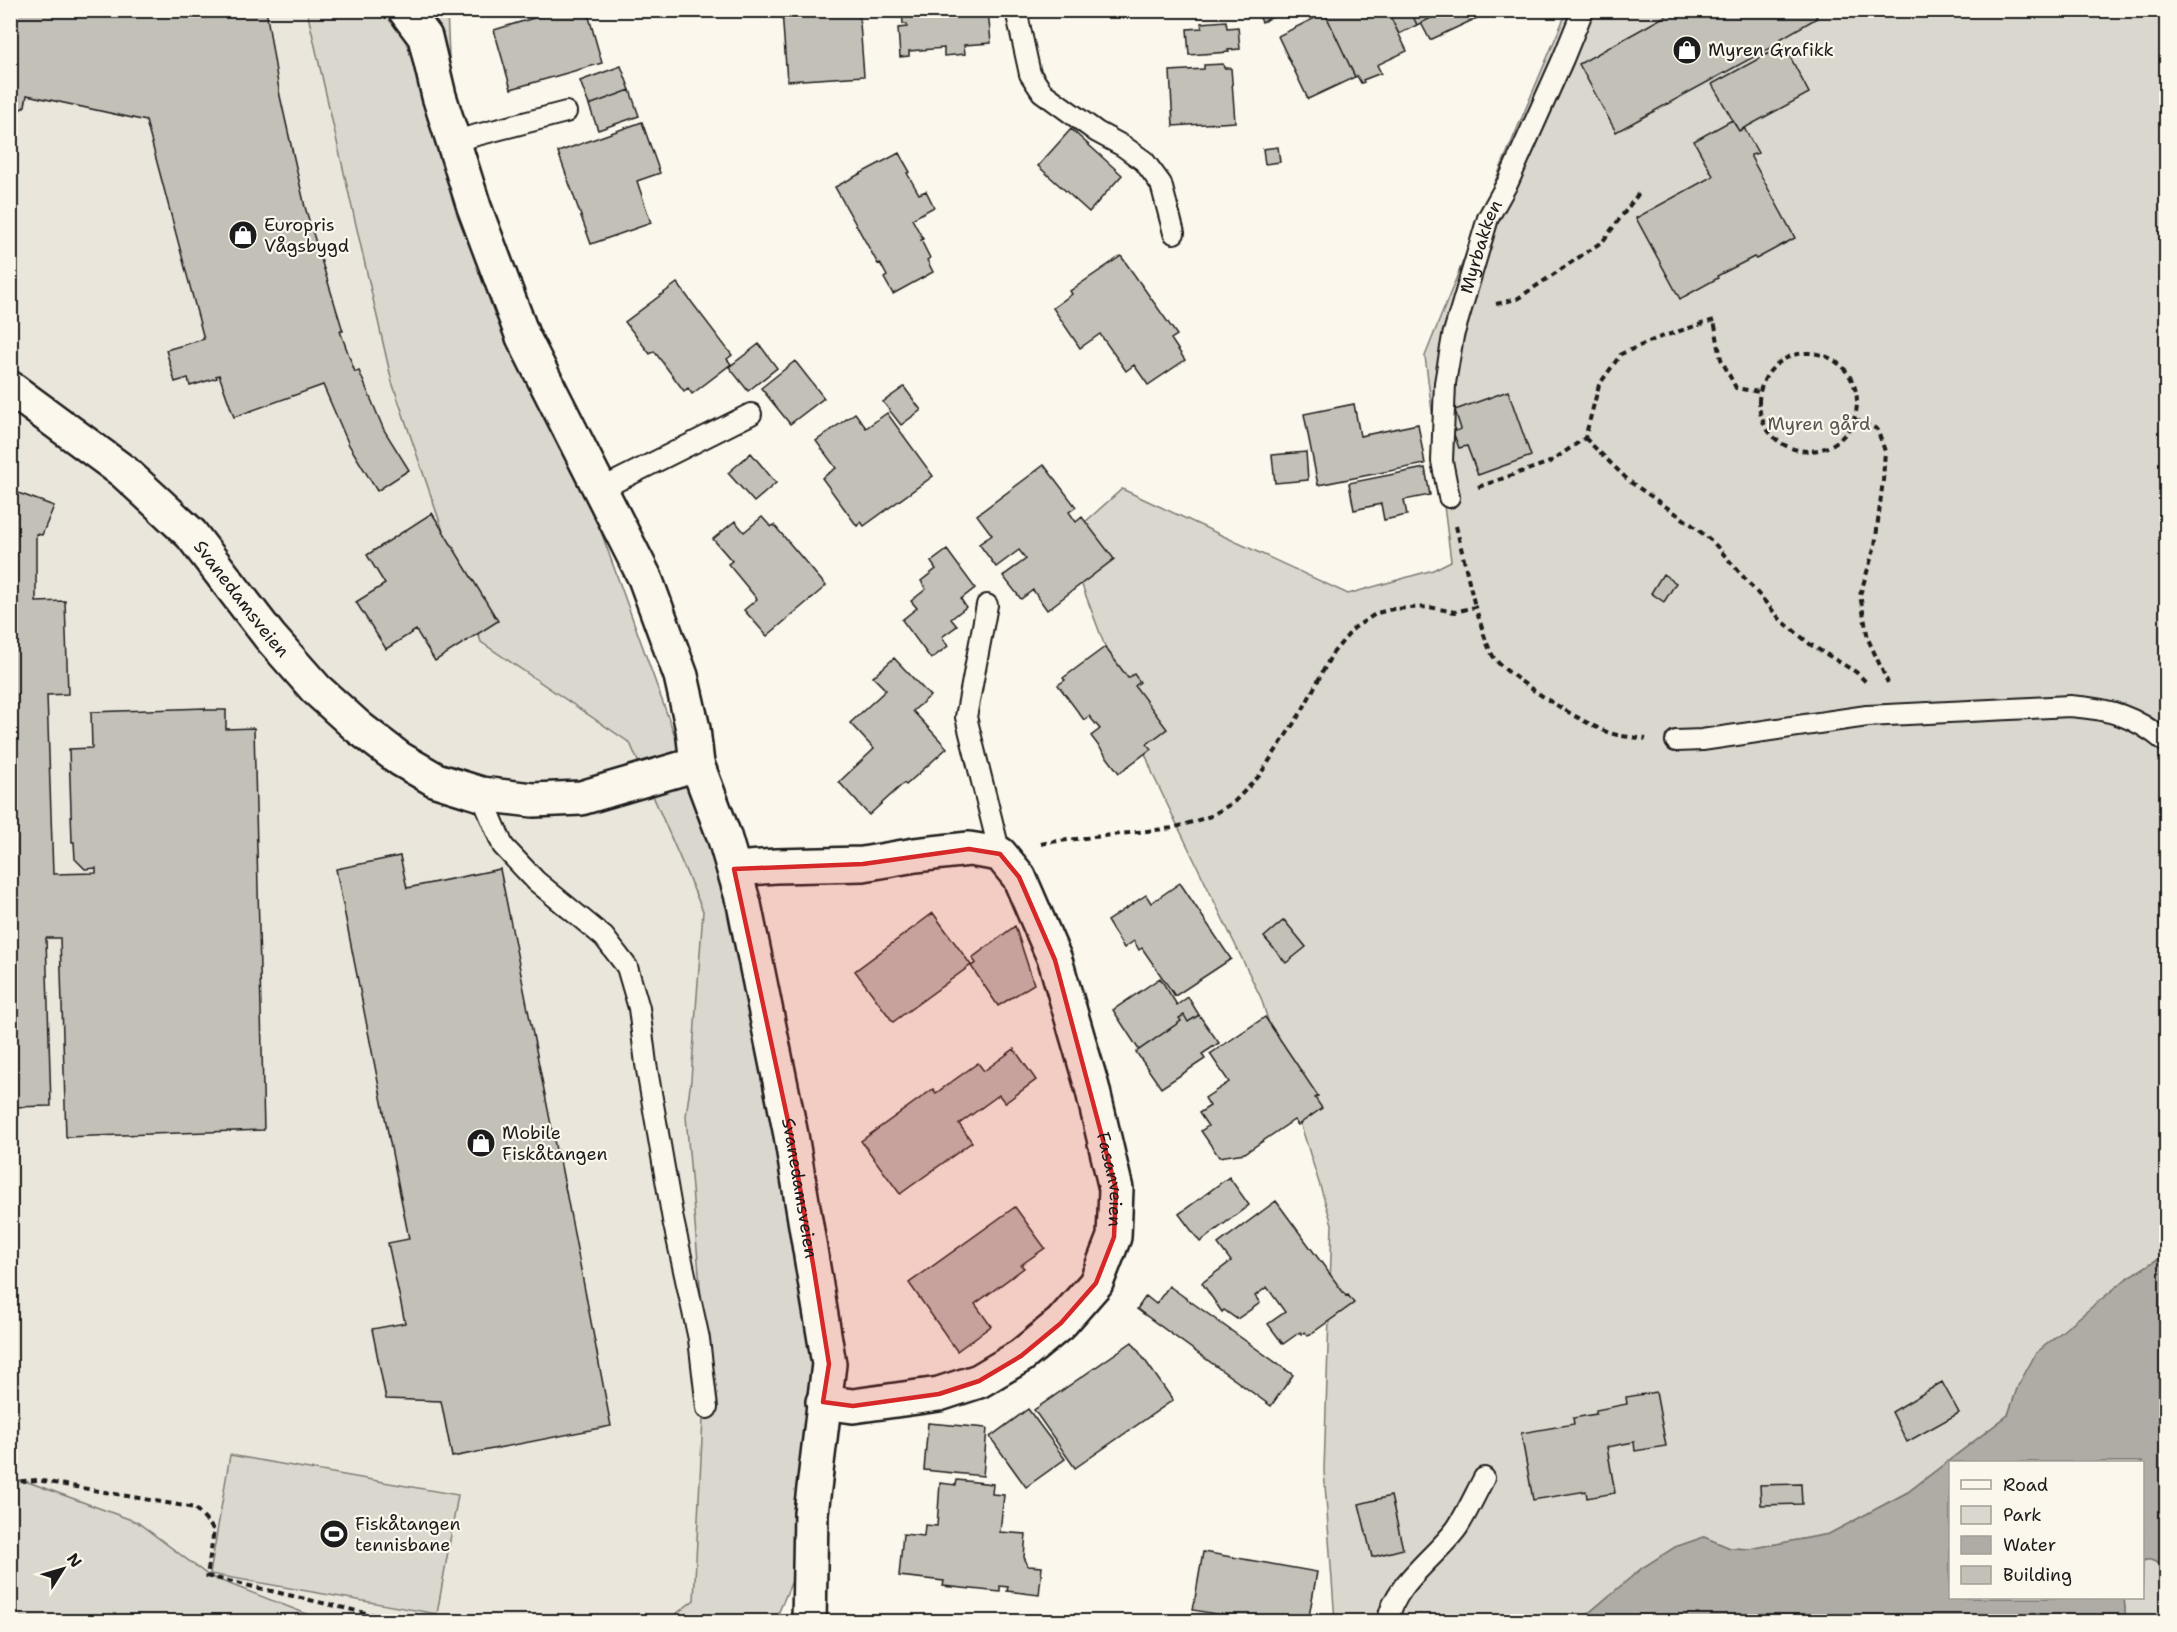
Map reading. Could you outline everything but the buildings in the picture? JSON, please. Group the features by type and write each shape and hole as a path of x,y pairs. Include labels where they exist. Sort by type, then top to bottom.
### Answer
{"street":[{"name":"Svanedamsveien","path":"405,10 425,37 439,96 474,207 523,337 645,578 681,676 693,729 697,764 734,869 751,938 800,1191 829,1364 811,1513 809,1622"},
{"name":"Svanedamsveien","path":"10,388 124,472 160,505 191,534 270,637 316,689 358,728 400,759 436,780 481,794 533,800 581,798 697,764"},
{"path":"734,869 862,864 969,849 1000,854"},
{"name":"Fasanveien","path":"824,1402 853,1406 939,1394 979,1381 1021,1356 1061,1323 1096,1283 1114,1237 1116,1189 1092,1088 1055,960 1019,877 1000,854"}],"lane":[{"path":"1016,10 1030,74 1042,92 1097,132 1144,161 1161,184 1174,233"},
{"name":"Myrbakken","path":"1449,496 1442,461 1445,383 1453,336 1488,218 1508,182 1563,59 1582,10"},
{"path":"453,141 566,112"},
{"path":"601,489 751,414"},
{"name":"Fasanveien","path":"987,604 966,717 1000,854"},
{"path":"1676,741 1702,740 1867,716 2070,706 2102,708 2127,716 2152,730 2166,742"},
{"path":"481,794 502,846 536,881 604,937 627,967 639,1008 646,1064 673,1220 699,1339 707,1408"},
{"path":"1388,1622 1389,1612 1408,1581 1456,1528 1484,1478"}],"path":[{"path":"1460,312 1517,299 1603,241 1639,193"},
{"path":"1676,741 1652,740 1610,733 1540,693 1505,669 1494,658 1475,607 1449,496 1550,462 1585,438 1599,385 1621,354 1658,338 1714,320 1721,359 1736,388 1759,392"},
{"path":"1809,352 1833,359 1846,370 1855,385 1857,402 1854,419 1836,443 1821,450 1803,451 1788,447 1773,437 1764,423 1758,407 1759,392 1766,376 1777,363 1792,355 1809,352"},
{"path":"1854,419 1876,429 1885,451 1875,546 1860,595 1868,639 1902,714"},
{"path":"1585,438 1629,481 1713,542 1780,620 1811,645 1856,672 1902,714"},
{"path":"1000,854 1050,842 1173,828 1211,816 1234,802 1260,776 1302,711 1332,654 1354,628 1377,613 1393,609 1428,607 1455,612 1475,607"},
{"path":"10,1482 37,1480 195,1508 214,1530 207,1576 404,1622"}],"highlighted area":[{"path":"969,849 1000,854 1019,877 1055,960 1116,1189 1114,1237 1096,1283 1061,1323 1021,1356 979,1381 939,1394 853,1406 823,1402 829,1364 814,1270 791,1135 734,869 863,864"}],"shaded area":[{"path":"10,11 307,11 392,382 481,642 630,743 703,911 691,1080 686,1116 706,1358 694,1601 667,1621 325,1621 209,1576 137,1522 28,1482 11,1479"}],"green space":[{"path":"307,11 447,11 450,79 524,319 692,783 758,1012 818,1255 823,1508 775,1621 667,1621 694,1600 706,1358 686,1116 691,1080 703,911 630,743 481,642 392,382"},
{"name":"Myren gård","path":"1567,11 2166,11 2166,1254 2126,1279 2037,1353 2018,1386 2008,1415 1908,1492 1829,1534 1750,1549 1730,1548 1704,1537 1676,1547 1642,1568 1590,1612 1585,1621 1335,1621 1324,1471 1332,1224 1261,998 1154,777 1065,540 1122,489 1348,594 1433,570 1451,561 1425,356"},
{"name":"Fiskåtangen tennisbane","path":"230,1455 458,1495 437,1614 210,1574"},
{"path":"11,1479 28,1482 137,1522 209,1576 325,1621 11,1621"},
{"path":"2148,1559 2158,1562 2166,1571 2166,1621 2126,1621 2124,1599 2144,1599 2144,1561"}],"water":[{"path":"2166,1254 2166,1571 2156,1562 2144,1561 2144,1461 1949,1461 1949,1599 2124,1599 2126,1621 1585,1621 1590,1612 1642,1568 1675,1547 1704,1537 1730,1548 1750,1549 1829,1534 1908,1492 2008,1415 2018,1386 2036,1353 2126,1279"}],"place":[{"name":"Myren Grafikk","path":"1687,50"},
{"name":"Europris Vågsbygd","path":"243,235"},
{"name":"Mobile Fiskåtangen","path":"481,1143"},
{"name":"Fiskåtangen tennisbane","path":"334,1534"}]}
